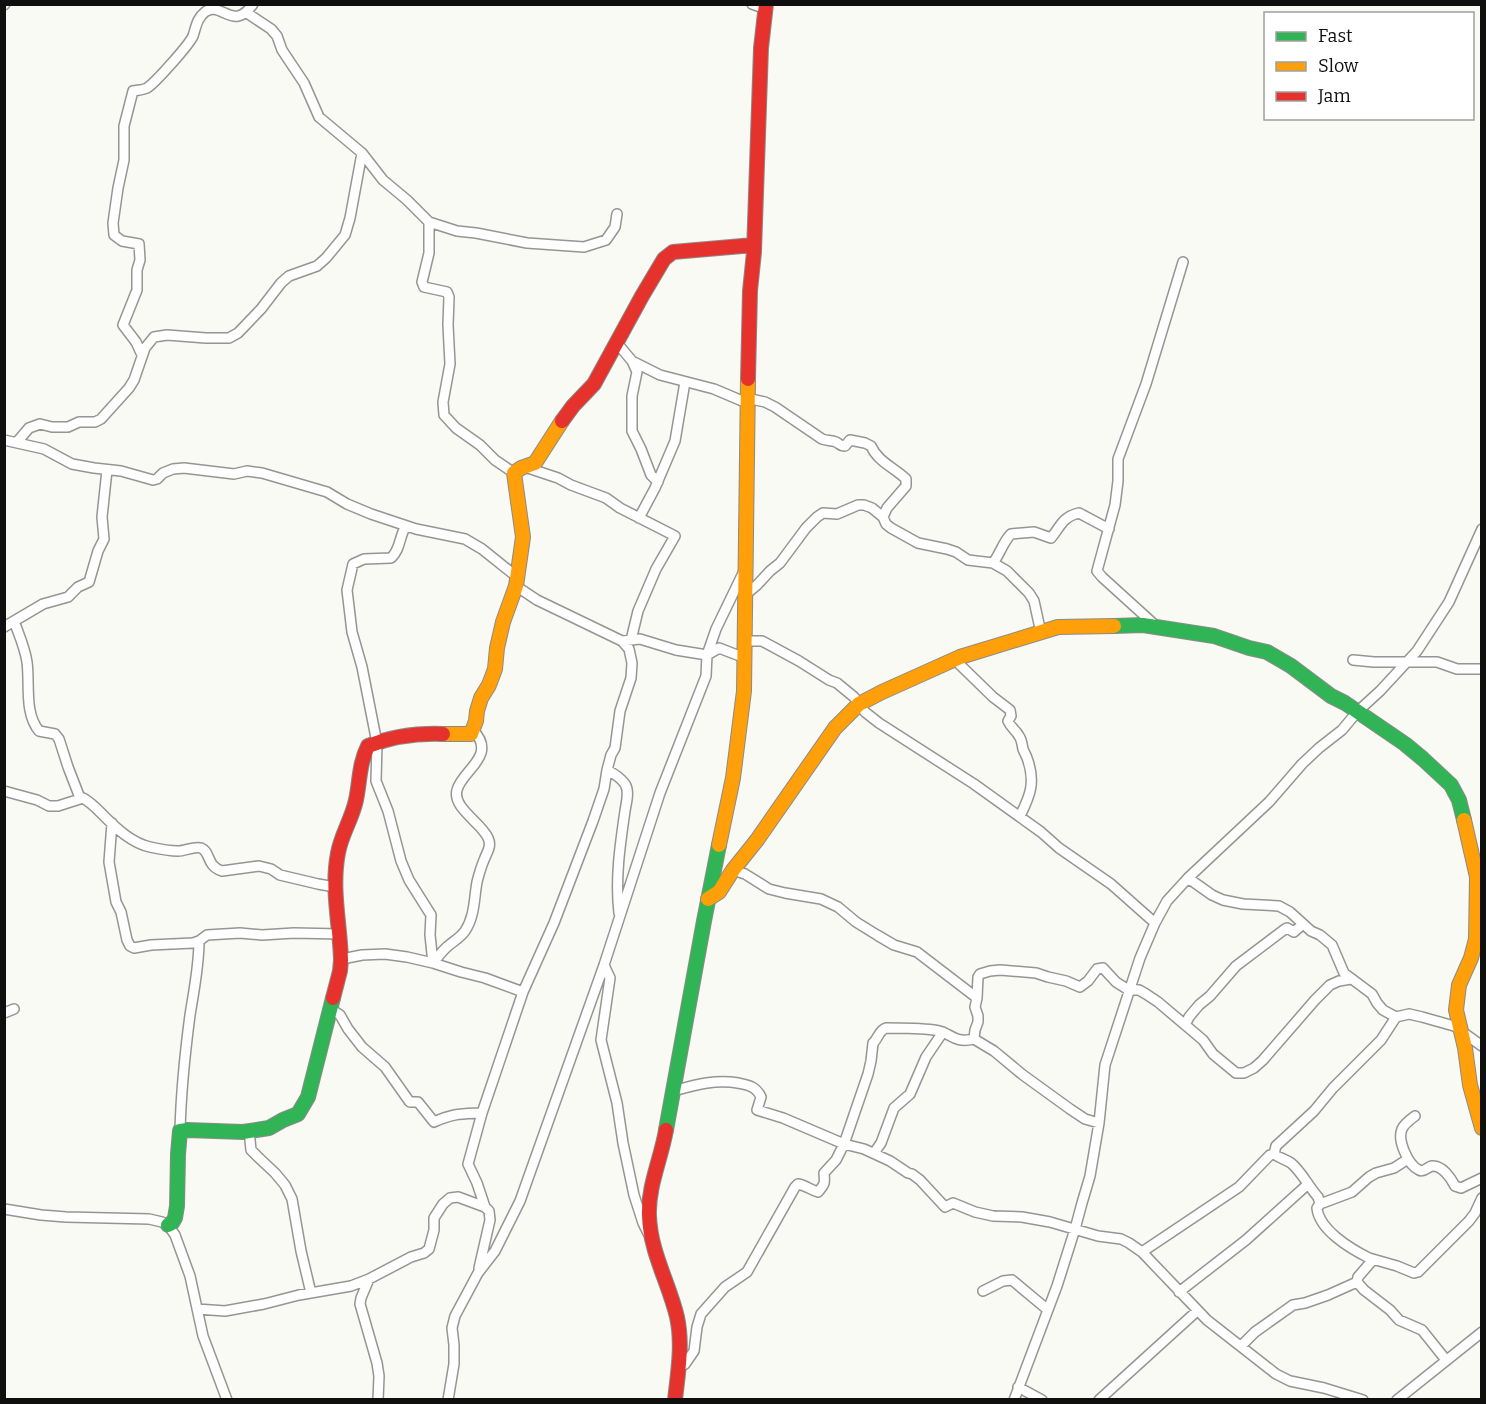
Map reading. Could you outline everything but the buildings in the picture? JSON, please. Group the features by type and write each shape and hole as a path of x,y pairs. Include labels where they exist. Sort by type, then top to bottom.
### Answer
{"street":[{"path":"142,355 136,342 123,325 137,290 139,244 122,241 114,236 113,222 124,160 124,126 133,91 146,88 158,79 192,38 196,23 206,11 212,8 237,16 247,13 253,4"},
{"path":"651,1239 649,1214 651,1187 664,1142 738,744 744,691 747,400 761,6"},
{"path":"247,13 271,29 277,36 282,50 304,84 319,117 362,153 382,180 429,222 457,231 527,243 584,246 606,240 615,228 617,214"},
{"path":"17,442 29,428 40,424 68,427 79,422 95,422 101,419 129,388 145,348 154,338 167,335 229,338 238,333 281,283 289,276 317,266 339,242 348,228 362,153"},
{"path":"429,222 429,253 422,282 424,287 447,292 449,297 450,364 442,402 444,415 456,428 480,444 495,460 520,470 558,478 606,498 620,508 675,536 656,569 626,641 632,663 631,678 620,711 615,748 611,755 604,789 554,922 523,992 482,1113 468,1164 485,1207 489,1211 490,1220 478,1273"},
{"path":"520,470 534,465 573,406 594,384 664,259 673,252 754,245"},
{"path":"1158,628 1097,571 1115,505 1118,459 1146,384 1183,262"},
{"path":"617,343 632,361 637,372 632,396 632,431 651,475 658,482"},
{"path":"632,361 660,375 747,400 765,402 828,442 834,441 845,446 850,440 872,446 873,451 889,467 906,479 906,486 887,508 883,517"},
{"path":"639,518 658,482 675,441 685,382"},
{"path":"4,440 44,449 72,464 121,471 153,480 172,469 184,468 234,474 247,471 262,473 327,492 370,514 406,526 465,539 482,549 537,600 626,641 640,639 676,650 707,655 718,648 745,658"},
{"path":"4,627 43,604 68,597 78,587 89,582 104,539 102,517 107,470"},
{"path":"180,1131 235,1133 269,1128 301,1112 308,1097 342,959 335,887 339,848 356,801 360,765 368,746 377,743 416,733 471,734 481,698 495,669 503,622 517,582 523,537 522,516 517,498 520,470"},
{"path":"746,594 780,563 817,517 823,513 837,514 858,505 864,505 883,517 891,528 918,543 956,552 968,560 993,563 1007,571 1034,601 1041,633"},
{"path":"993,563 1011,534 1034,532 1051,538 1065,518 1074,514 1079,513 1109,529"},
{"path":"406,526 392,558 364,559 353,564 347,590 352,632 362,667 377,743 376,781 390,817 401,861 409,880 430,915 432,963"},
{"path":"1014,1400 1075,1229 1090,1176 1099,1123 1105,1065 1140,958 1155,923 1167,902 1188,878 1269,802 1302,764 1342,730 1407,663 1429,635 1449,602 1482,529"},
{"path":"448,1400 454,1364 452,1328 459,1305 478,1273 495,1251 520,1201 604,964 657,802 706,676 707,655 746,566"},
{"path":"14,621 27,663 32,720 39,731 55,734 59,739 80,798"},
{"path":"708,899 720,892 733,870 757,840 835,728 860,704 882,692 960,657 1058,627 1143,625 1214,636 1267,652 1291,666 1414,752 1451,785 1459,800 1478,860 1476,939 1471,958 1459,985 1456,1010 1470,1084 1482,1128"},
{"path":"745,640 762,641 785,652 829,680 837,682 854,697 865,712 879,723 1020,816 1059,848 1111,884 1155,923"},
{"path":"955,660 993,697 1010,710 1011,716 1008,721 1022,742 1028,758 1031,777 1031,793 1020,816"},
{"path":"1353,660 1437,662 1457,669 1482,669"},
{"path":"432,963 461,936 470,922 476,899 477,882 490,843 487,835 457,801 460,782 477,763 481,752 479,736 473,730"},
{"path":"607,770 626,785 627,795 618,862 619,917"},
{"path":"4,791 50,806 58,806 83,798 92,803 130,838 148,847 178,851 204,849 216,869 229,870 259,866 271,869 280,875 335,887"},
{"path":"112,823 109,862 116,902 121,912 127,940 134,948 193,943 207,935 340,934"},
{"path":"733,870 745,874 769,889 820,899 838,907 856,922 894,945 917,952 977,998"},
{"path":"1188,878 1223,900 1243,904 1279,906 1290,912 1332,945 1344,973 1372,994 1383,1010 1396,1017 1409,1014 1461,1030 1482,1046"},
{"path":"1185,1025 1199,1005 1236,966 1285,929 1294,932 1303,924"},
{"path":"168,1225 176,1218 181,1107 199,941"},
{"path":"342,959 385,954 432,963 485,978 523,992"},
{"path":"604,964 610,978 602,1040 617,1103 623,1143 634,1195 677,1317 681,1343 675,1400"},
{"path":"974,1039 978,1022 975,1007 980,974 990,971 1036,973 1080,987 1088,981 1096,969 1103,968 1116,982 1127,989 1146,994 1203,1040 1213,1054 1236,1073 1244,1073 1263,1060 1330,985 1351,979"},
{"path":"331,1009 340,1015 362,1047 385,1067 409,1101 418,1102 434,1122 448,1115 482,1113"},
{"path":"1274,1154 1276,1146 1314,1111 1333,1088 1381,1040 1396,1017"},
{"path":"679,1368 686,1364 694,1351 701,1314 725,1287 747,1272 798,1184 819,1192 826,1182 825,1173 836,1160 844,1144 868,1074 873,1043 882,1029 938,1030 963,1041 974,1039 985,1044 1070,1109 1085,1119 1099,1123"},
{"path":"874,1153 881,1143 894,1108 910,1094 926,1057 943,1032"},
{"path":"673,1091 721,1081 752,1086 761,1097 757,1110 783,1118 844,1144 864,1149 890,1161 920,1179 945,1207 953,1203 993,1216 1022,1217 1050,1222 1098,1236 1121,1239 1142,1252 1197,1311 1276,1374 1290,1381 1333,1390 1363,1400"},
{"path":"1415,1116 1402,1129 1401,1137 1408,1159 1418,1170 1422,1171 1432,1166 1440,1168 1455,1186 1461,1188 1482,1178"},
{"path":"249,1130 251,1150 275,1173 285,1185 292,1199 311,1293"},
{"path":"1274,1154 1291,1163 1318,1197 1320,1203"},
{"path":"1142,1252 1239,1187 1253,1171 1274,1154"},
{"path":"1408,1159 1394,1168 1369,1177 1352,1192 1320,1203 1317,1208 1318,1214 1343,1244 1369,1258 1414,1273 1418,1272 1469,1221 1482,1198"},
{"path":"1179,1292 1246,1240 1307,1185"},
{"path":"197,1309 225,1311 351,1286 429,1249 434,1230 434,1218 450,1198 458,1197 485,1207"},
{"path":"4,1209 41,1215 149,1219 168,1225 175,1235 190,1276 203,1336 227,1400"},
{"path":"1357,1282 1358,1277 1371,1262 1369,1258"},
{"path":"369,1279 360,1304 378,1363 378,1400"},
{"path":"983,1291 1003,1281 1012,1280 1048,1310"},
{"path":"1241,1346 1255,1332 1293,1305 1328,1295 1357,1282"},
{"path":"1357,1282 1399,1320 1422,1330 1446,1360"},
{"path":"1099,1400 1197,1311"},
{"path":"1397,1400 1482,1332"},
{"path":"1018,1387 1042,1400"}],"traffic: fast":[{"path":"1114,626 1143,625 1214,636 1267,652 1405,744 1423,759 1451,785 1459,800 1464,820"},
{"path":"666,1130 719,845"},
{"path":"168,1225 175,1218 177,1206 180,1131 243,1132 269,1128 298,1114 308,1097 333,998"}],"traffic: slow":[{"path":"719,845 733,778 744,691 748,379"},
{"path":"443,734 471,734 481,698 495,669 503,622 516,586 523,537 514,473 535,463 562,421"},
{"path":"708,899 719,892 835,728 859,704 960,657 1058,627 1114,626"},
{"path":"1464,820 1477,877 1476,939 1471,958 1459,985 1456,1010 1465,1048 1470,1085 1482,1128"}],"traffic: jam":[{"path":"748,379 761,48 766,4"},
{"path":"562,421 594,384 664,259 673,252 754,245"},
{"path":"333,998 341,960 336,866 339,846 356,800 365,753 368,746 396,738 443,734"},
{"path":"666,1130 653,1183 649,1215 656,1255 674,1304 679,1327 675,1400"}]}
